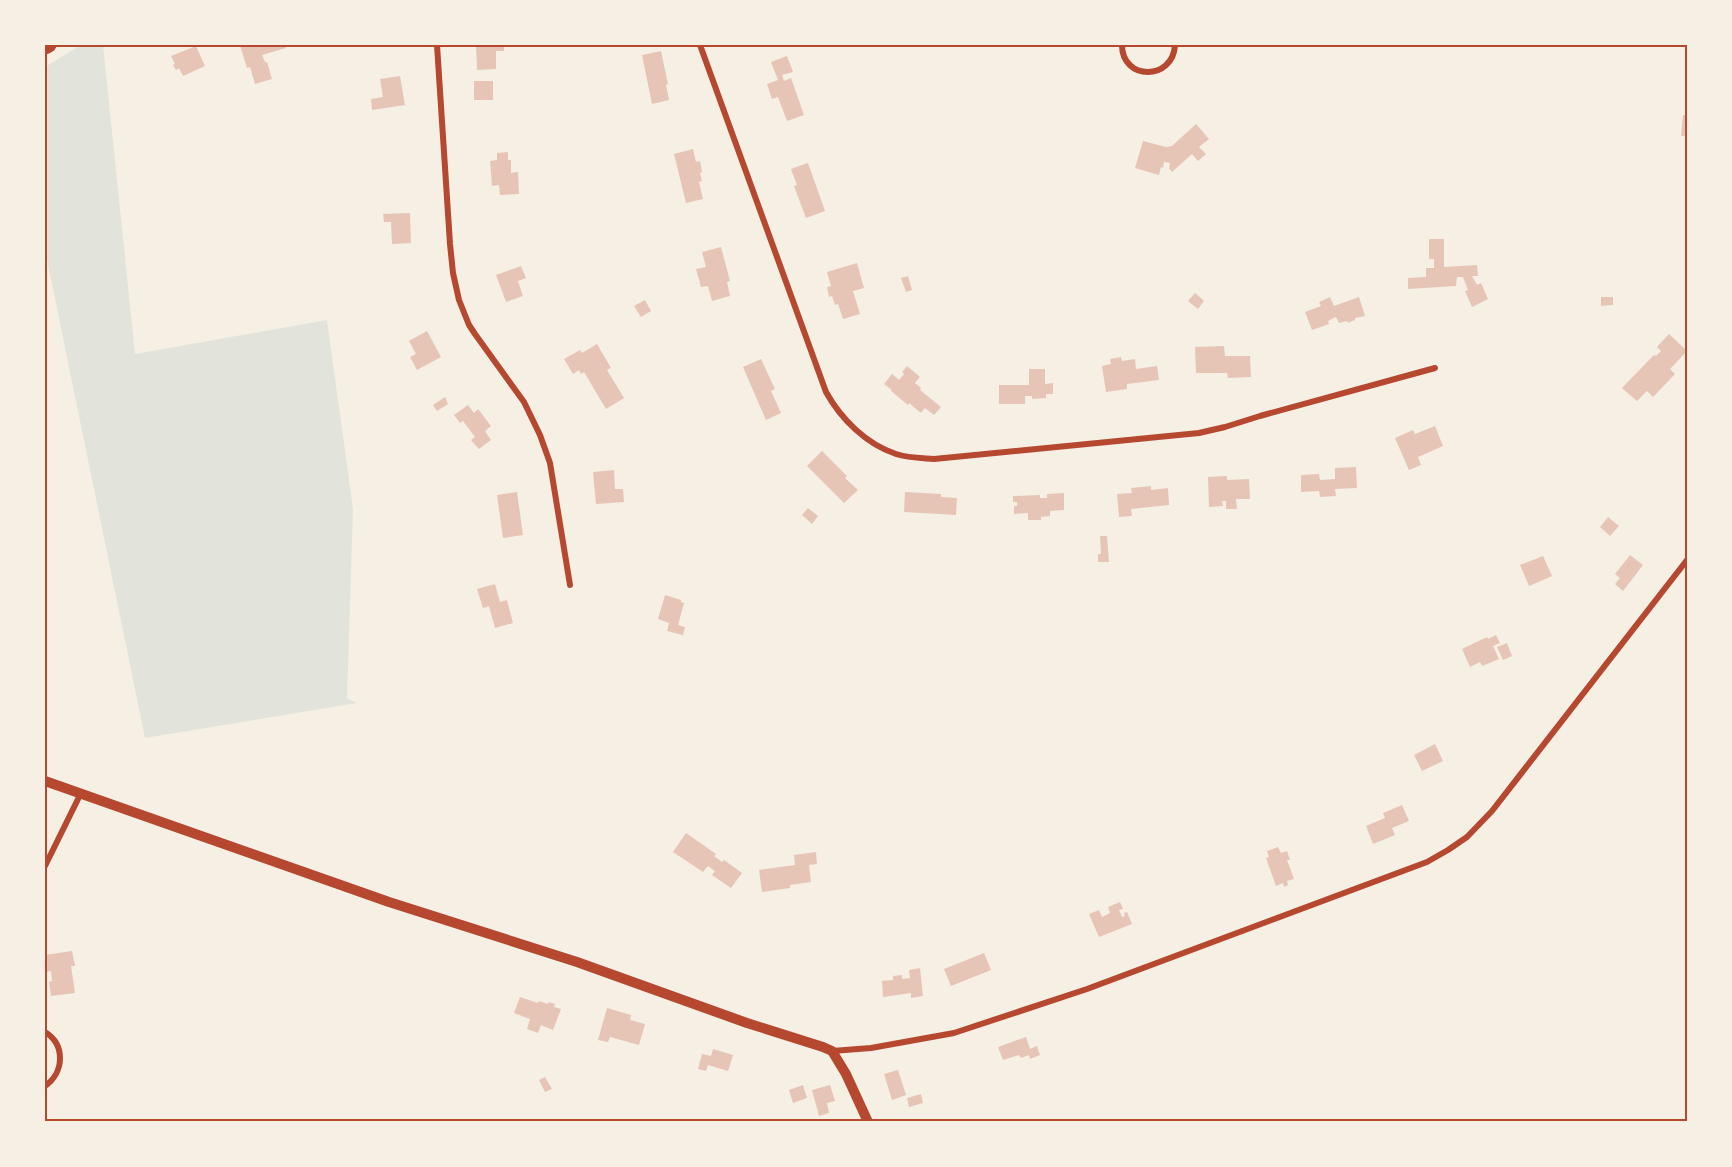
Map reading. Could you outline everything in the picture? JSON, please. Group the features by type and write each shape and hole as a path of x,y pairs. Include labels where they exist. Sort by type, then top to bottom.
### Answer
{"highway":[{"path":"45,47 49,45"}],"street":[{"path":"437,45 450,244 456,287 469,325 524,402 544,444 550,463 570,585"},
{"path":"700,45 826,392 835,407 853,427 874,443 896,454 934,459 1199,432 1225,427 1435,368"},
{"path":"1122,45 1122,54 1125,59 1138,71 1146,73 1156,72 1168,64 1174,55 1175,45"},
{"path":"45,781 389,902 577,962 832,1052 872,1048 954,1033 1087,989 1439,856 1467,837 1492,811 1687,560"},
{"path":"45,866 81,793"},
{"path":"45,1032 56,1042 61,1060 59,1070 45,1086"},
{"path":"832,1052 846,1074 868,1122"}],"shaded area":[{"path":"81,45 103,45 135,354 327,320 353,509 347,698 357,703 145,738 45,250 45,67"}],"building":[{"path":"240,45 285,45 286,48 262,55 267,62 272,79 255,84"},
{"path":"476,45 504,45 504,51 496,51 496,69 477,70"},
{"path":"196,46 205,66 183,76 179,68 176,70 173,65 175,64 171,56"},
{"path":"661,51 669,100 652,104 642,55"},
{"path":"787,56 793,72 782,75 784,81 791,78 804,115 787,121 778,97 772,99 767,84 778,80 771,62"},
{"path":"400,76 405,105 372,110 371,99 383,97 380,79"},
{"path":"474,81 493,81 493,100 474,100"},
{"path":"1683,115 1687,115 1687,136 1681,136"},
{"path":"1196,124 1209,139 1199,147 1206,154 1198,161 1192,154 1172,172 1169,168 1170,163 1164,162 1159,175 1135,168 1143,141 1166,147 1172,146"},
{"path":"693,149 696,162 700,161 702,181 699,182 703,199 686,203 674,154"},
{"path":"508,152 508,160 511,160 511,173 518,172 519,194 500,195 499,185 492,186 490,161 497,160 497,153"},
{"path":"808,163 825,211 806,218 794,186 797,185 791,169"},
{"path":"410,213 411,243 392,244 391,222 384,222 383,214"},
{"path":"1429,239 1444,239 1444,267 1477,265 1478,276 1472,276 1477,285 1481,283 1488,299 1472,307 1465,291 1468,290 1463,277 1457,277 1456,286 1408,289 1408,278 1426,277 1426,268 1434,268 1434,259 1429,259"},
{"path":"721,247 730,281 727,282 730,296 712,301 708,286 701,287 696,269 706,267 702,252"},
{"path":"857,263 864,288 853,291 860,314 843,319 838,304 835,305 832,296 829,297 827,287 831,286 827,272"},
{"path":"521,266 526,278 518,281 523,296 506,302 496,275"},
{"path":"908,276 912,290 906,292 901,278"},
{"path":"1195,293 1204,301 1198,309 1188,301"},
{"path":"1330,297 1334,306 1359,297 1365,316 1355,318 1348,323 1347,321 1339,323 1336,317 1328,321 1329,324 1312,330 1305,312 1321,306 1319,302"},
{"path":"1601,297 1613,297 1613,305 1601,306"},
{"path":"645,300 651,311 641,317 634,306"},
{"path":"427,331 441,357 417,370 410,357 416,354 409,341"},
{"path":"1669,334 1687,351 1670,369 1675,374 1653,397 1647,391 1637,401 1622,388 1654,355 1656,356 1661,351 1657,347"},
{"path":"597,344 611,368 607,370 624,398 606,409 584,372 581,374 579,370 573,374 564,359 580,350 582,353"},
{"path":"1224,346 1225,356 1250,356 1251,377 1228,378 1227,373 1196,373 1195,347"},
{"path":"1121,357 1122,361 1135,359 1136,369 1157,366 1159,380 1127,384 1127,389 1106,392 1102,366 1111,364 1110,359"},
{"path":"761,359 775,389 771,391 781,413 766,420 743,367"},
{"path":"907,366 920,377 915,383 921,388 920,390 941,407 934,415 925,408 921,413 909,403 908,405 884,384 892,374 899,380"},
{"path":"1029,369 1045,369 1045,384 1053,383 1053,394 1046,394 1046,398 1032,399 1032,396 1025,396 1025,404 999,404 999,385 1029,385"},
{"path":"445,397 448,404 437,411 433,405"},
{"path":"468,405 474,413 478,409 491,426 485,431 491,440 479,449 471,440 475,437 463,421 460,423 454,415"},
{"path":"1435,426 1443,446 1418,457 1421,465 1409,470 1395,438 1413,430 1415,434"},
{"path":"822,451 858,490 844,503 807,466"},
{"path":"1356,467 1357,488 1335,489 1336,496 1320,497 1319,491 1301,492 1301,475 1319,474 1320,480 1335,479 1335,468"},
{"path":"614,470 615,489 623,489 624,502 596,504 593,472"},
{"path":"1227,476 1227,480 1249,479 1250,499 1236,499 1237,509 1226,509 1226,501 1222,501 1223,506 1209,507 1208,477"},
{"path":"1151,486 1151,490 1168,488 1169,505 1131,509 1132,516 1119,517 1117,494 1132,493 1131,488"},
{"path":"517,492 523,535 503,538 497,495"},
{"path":"905,492 941,494 941,497 957,498 956,515 904,512"},
{"path":"1064,493 1064,510 1050,511 1050,516 1041,517 1041,520 1028,520 1028,513 1014,514 1014,506 1017,506 1017,502 1013,502 1013,496 1040,495 1040,498 1047,498 1047,494"},
{"path":"808,508 818,516 812,524 802,515"},
{"path":"1608,517 1619,526 1610,536 1600,527"},
{"path":"1100,536 1107,536 1109,562 1098,562 1098,554 1101,554"},
{"path":"1630,555 1643,565 1623,591 1615,584 1620,578 1615,574"},
{"path":"1543,556 1552,576 1529,586 1520,565"},
{"path":"495,584 500,602 507,600 513,623 495,628 489,606 483,608 477,589"},
{"path":"665,595 684,603 678,625 685,627 683,635 667,631 669,623 658,619"},
{"path":"1496,635 1500,643 1493,646 1499,659 1482,666 1480,662 1470,667 1462,649"},
{"path":"1507,643 1512,656 1503,660 1497,647"},
{"path":"1435,744 1443,761 1422,771 1414,755"},
{"path":"1402,805 1409,821 1392,828 1395,835 1373,844 1366,826 1385,818 1383,813"},
{"path":"686,833 716,854 714,856 722,862 724,860 742,873 731,888 712,875 715,871 708,866 703,872 673,852"},
{"path":"1278,847 1281,853 1287,851 1290,860 1287,860 1294,879 1287,881 1288,885 1284,887 1283,883 1276,886 1266,858 1269,857 1267,851"},
{"path":"816,852 817,864 809,865 811,882 762,892 759,870 795,865 794,855"},
{"path":"1120,902 1123,909 1119,910 1122,917 1127,912 1132,924 1099,937 1089,914 1099,910 1102,917 1110,913 1108,907"},
{"path":"72,951 75,966 71,966 75,993 51,996 49,982 52,981 51,971 45,972 45,955"},
{"path":"984,953 991,970 951,986 944,969"},
{"path":"920,968 923,996 911,998 911,993 883,997 882,981 893,980 893,976 902,975 902,979 910,978 909,970"},
{"path":"520,997 538,1003 539,1001 548,1004 549,1002 561,1009 553,1030 541,1025 538,1033 527,1029 530,1019 514,1013"},
{"path":"607,1008 631,1015 630,1020 645,1024 639,1045 610,1037 608,1042 598,1040"},
{"path":"1026,1037 1030,1049 1037,1046 1040,1055 1030,1059 1029,1055 1021,1058 1019,1055 1003,1060 998,1047"},
{"path":"713,1049 733,1055 728,1071 708,1065 706,1071 698,1069 702,1054 711,1056"},
{"path":"898,1070 906,1095 892,1100 884,1074"},
{"path":"545,1077 552,1089 545,1092 539,1080"},
{"path":"803,1085 807,1098 793,1103 789,1090"},
{"path":"830,1085 835,1101 827,1103 829,1113 819,1116 812,1090"},
{"path":"921,1094 923,1103 909,1107 907,1098"}]}
